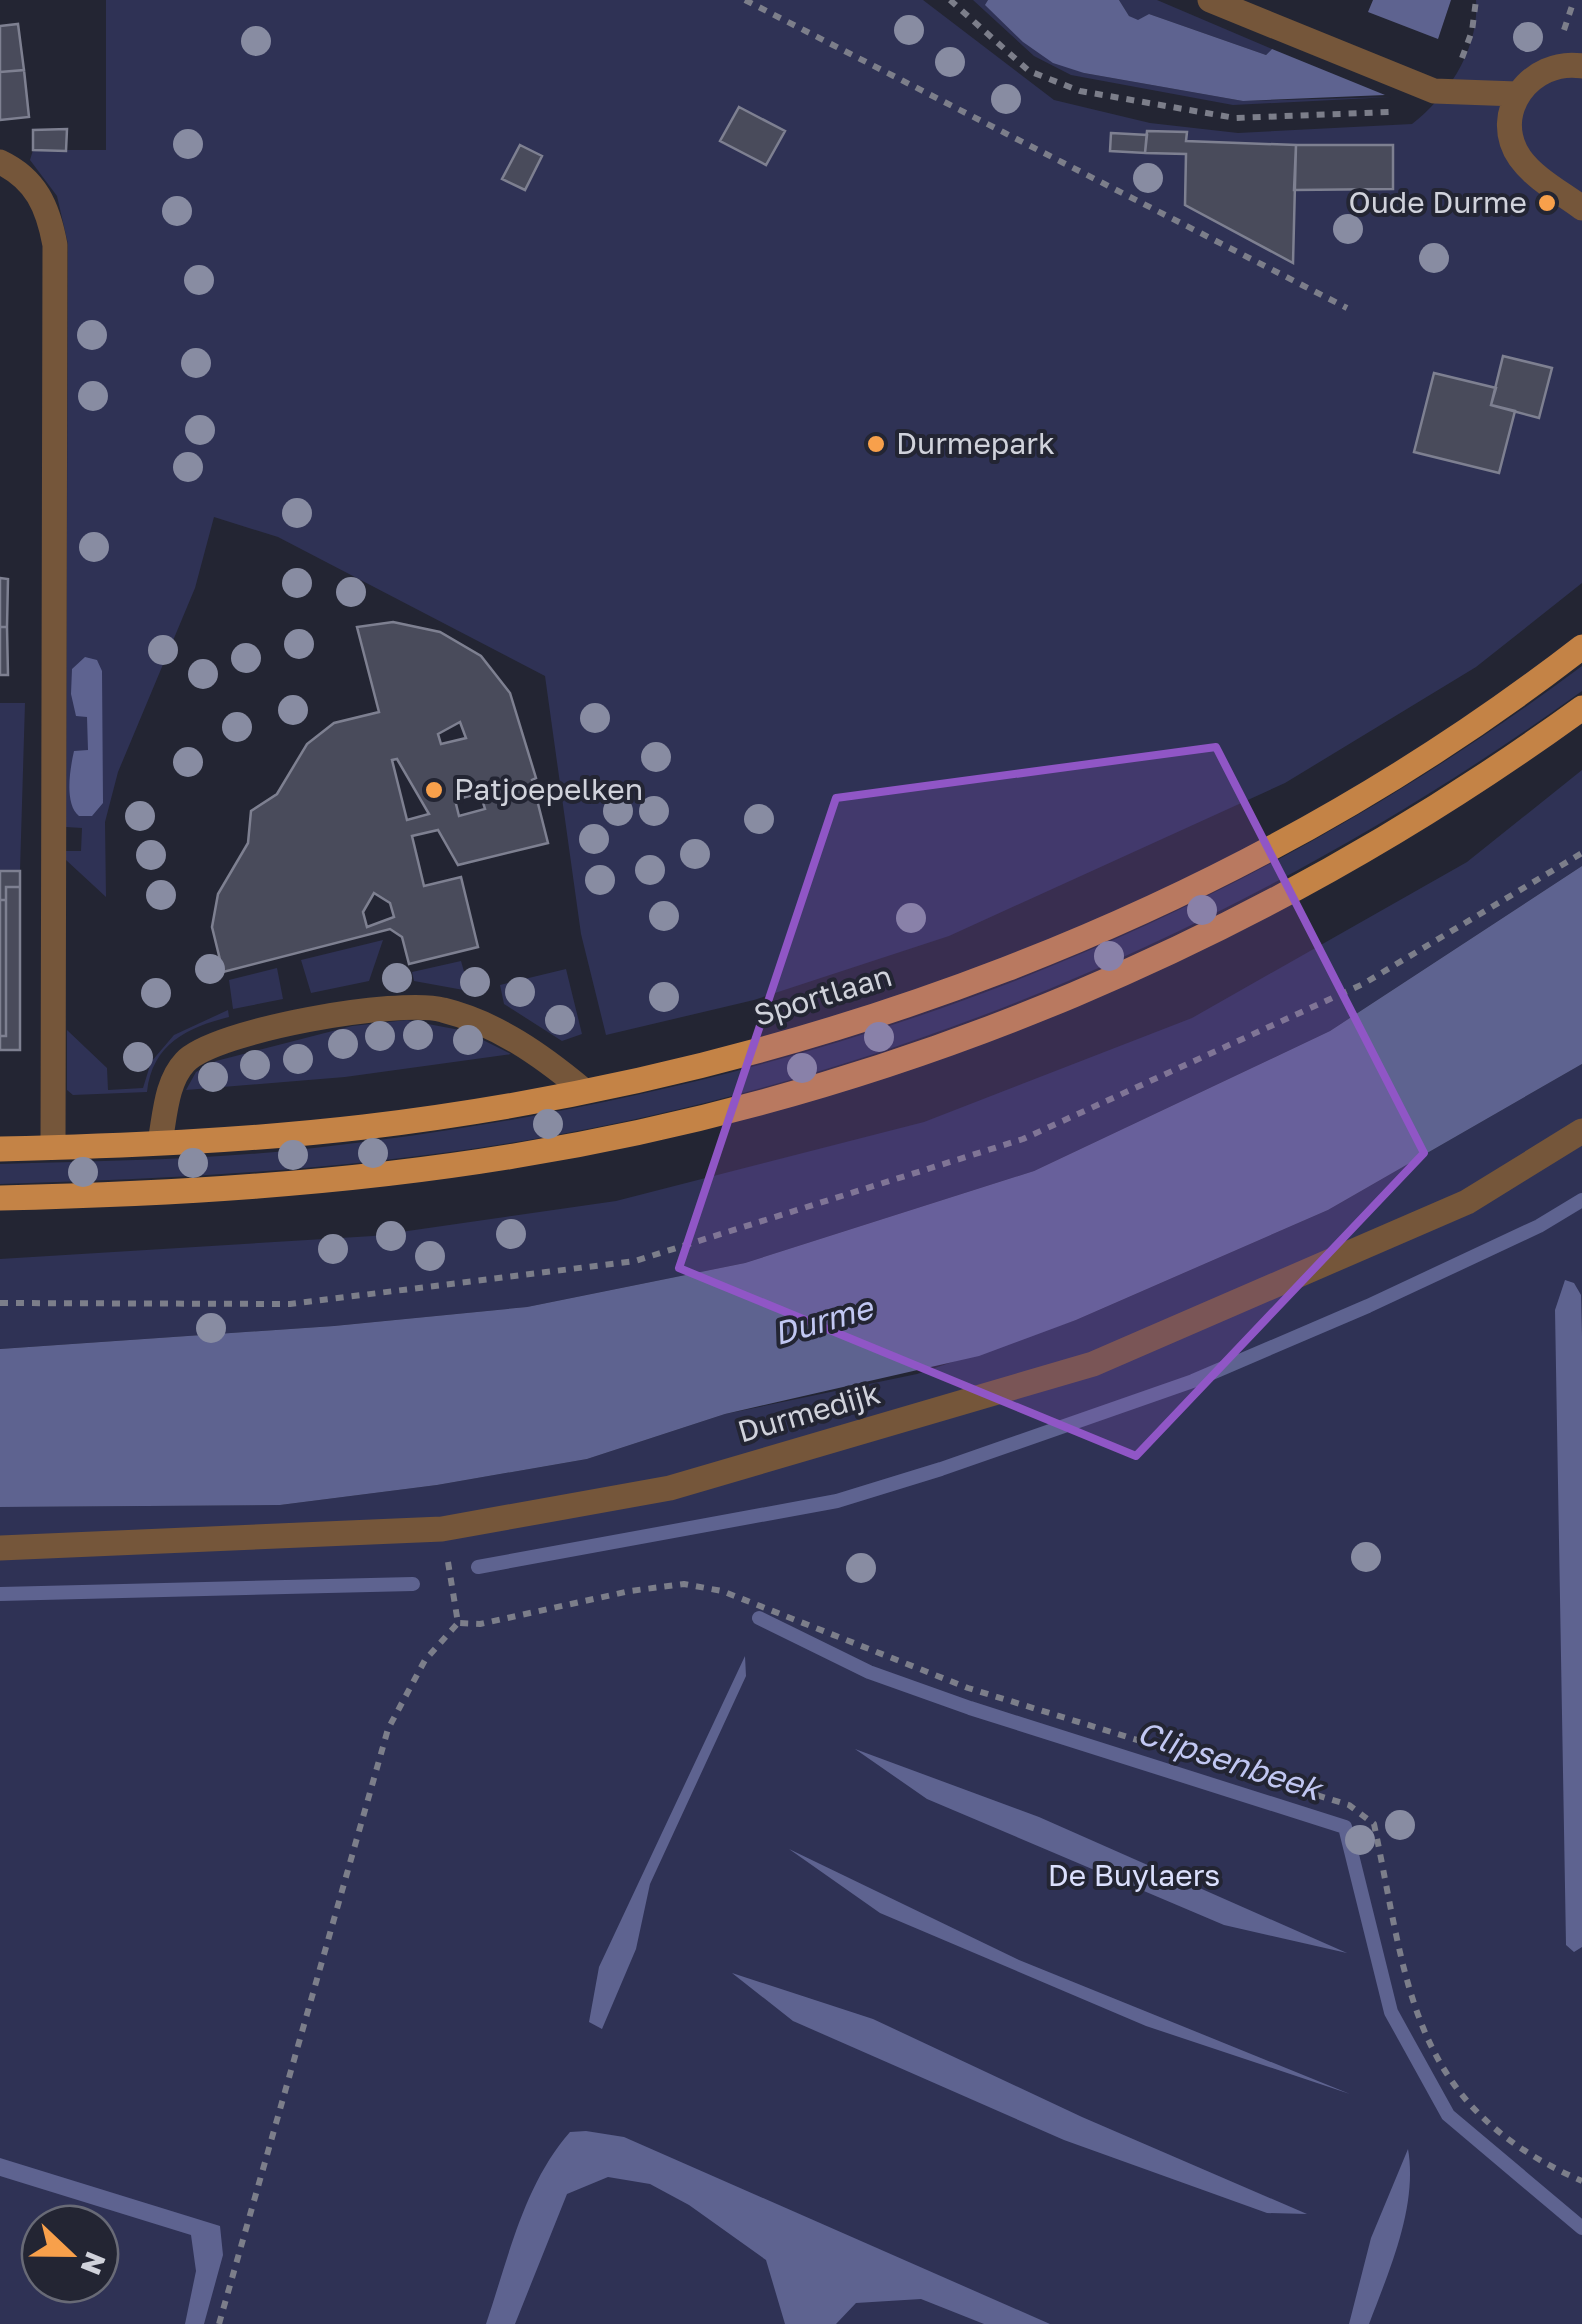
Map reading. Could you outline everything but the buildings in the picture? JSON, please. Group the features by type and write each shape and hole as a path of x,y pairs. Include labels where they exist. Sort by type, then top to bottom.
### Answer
{"main road":[{"name":"Sportlaan","path":"0,1149 160,1142 366,1126 508,1106 679,1071 843,1027 952,990 1123,920 1344,807 1473,725 1582,647"},
{"path":"0,1198 207,1190 432,1168 622,1136 783,1097 966,1039 1160,959 1400,832 1582,708"}],"street":[{"path":"1210,0 1426,87 1517,94"},
{"path":"1582,66 1543,71 1517,94 1509,126 1521,159 1582,208"},
{"path":"0,162 23,174 38,192 55,245 53,1147"},
{"path":"160,1142 172,1083 196,1052 370,1007 412,1004 466,1017 512,1038 582,1089"},
{"name":"Durmedijk","path":"0,1548 442,1529 670,1488 1093,1364 1466,1202 1582,1131"}],"path":[{"path":"745,0 1346,308"},
{"path":"950,0 1029,70 1051,82 1132,102 1234,118 1381,115 1462,58 1477,11 1476,0"},
{"path":"0,1304 290,1304 636,1261 1023,1139 1363,984 1582,853"},
{"path":"442,1529 458,1623"},
{"path":"458,1623 480,1624 684,1584 722,1590 968,1688 1349,1805 1374,1824 1398,1956 1411,2002 1436,2054 1468,2103 1492,2126 1523,2152 1582,2181"},
{"path":"220,2324 388,1729 425,1660 458,1623"}],"highlighted area":[{"path":"1216,747 1424,1153 1136,1456 679,1268 836,798"}],"green space":[{"name":"Durmepark","path":"106,0 923,0 1054,100 1150,123 1238,133 1412,124 1438,100 1459,70 1473,35 1476,0 1582,0 1582,583 1476,667 1285,783 949,936 754,1000 606,1035 581,934 545,676 278,537 214,517 195,588 118,772 105,822 106,897 66,860 66,851 81,851 82,828 66,827 68,244 57,196 30,160 33,150 106,150"},
{"path":"973,0 988,0 986,5 1084,73 1243,101 1391,97 1233,105 1071,75 1034,56"},
{"path":"1119,0 1157,0 1272,49 1266,55 1149,14 1138,21 1129,16"},
{"path":"1582,666 1582,691 1463,772 1341,846 1215,913 1086,973 954,1026 819,1071 681,1109 473,1149 271,1171 0,1184 0,1164 275,1152 488,1124 657,1091 821,1047 981,994 1137,929 1290,853 1438,766"},
{"path":"0,703 25,703 20,871 0,871"},
{"path":"1582,770 1582,866 1330,1031 1034,1171 745,1263 527,1307 334,1326 0,1349 0,1259 373,1236 616,1201 924,1122 1192,1018 1467,862"},
{"path":"383,940 369,981 311,993 301,960"},
{"path":"461,961 465,975 477,973 482,987 469,991 414,981 412,972"},
{"path":"277,968 283,999 233,1009 229,980"},
{"path":"566,969 582,1034 562,1041 504,1004 500,985"},
{"path":"228,1010 229,1017 186,1032 164,1050 150,1075 147,1092 73,1095 67,1090 67,1030 107,1068 108,1090 143,1088 151,1062 174,1035"},
{"path":"407,1020 465,1031 511,1054 345,1077 186,1090 196,1072 216,1061 352,1026"},
{"name":"De Buylaers","path":"1582,1064 1582,2324 0,2324 0,1507 280,1505 437,1485 587,1459 725,1414 917,1374 1076,1320 1328,1210"}],"water":[{"path":"988,0 1119,0 1129,16 1138,20 1149,14 1266,55 1272,49 1385,95 1243,101 1084,73 1053,63 1023,42 985,5"},
{"path":"1373,0 1451,0 1438,39 1368,12"},
{"path":"85,657 97,660 102,671 103,803 92,816 79,816 70,795 74,751 88,750 87,717 76,716 71,694 72,669"},
{"name":"Durme","path":"1582,866 1582,1064 1328,1210 1076,1320 979,1356 725,1414 587,1459 437,1485 280,1505 0,1507 0,1349 334,1326 527,1307 745,1263 1034,1171 1330,1031"},
{"path":"1565,1280 1574,1283 1581,1295 1582,1336 1582,1947 1574,1952 1566,1945 1555,1310"},
{"path":"745,1656 746,1676 650,1884 636,1949 602,2029 589,2022 599,1967"},
{"path":"855,1749 1039,1817 1347,1953 1224,1925 927,1799"},
{"path":"789,1849 1019,1960 1350,2094 1146,2026 880,1913"},
{"path":"732,1973 873,2019 1082,2117 1307,2214 1267,2213 1064,2140 793,2021"},
{"path":"570,2132 624,2137 1050,2324 984,2324 921,2299 856,2303 836,2324 785,2324 766,2260 689,2205 650,2184 608,2177 567,2194 515,2324 486,2324 529,2198"},
{"path":"1408,2149 1409,2193 1393,2260 1369,2324 1349,2324 1371,2238"},
{"path":"0,2158 220,2226 223,2255 204,2324 185,2324 196,2271 191,2235 120,2213 120,2204 91,2204 0,2176"}],"waterway":[{"path":"478,1567 837,1501 941,1469 1193,1381 1368,1306 1539,1226 1582,1200"},
{"path":"0,1594 413,1584"},
{"name":"Clipsenbeek","path":"759,1618 869,1672 1345,1827 1391,2012 1448,2115 1582,2228"}],"place":[{"name":"Oude Durme","path":"1547,203"},
{"name":"Durmepark","path":"876,444"},
{"name":"Patjoepelken","path":"434,790"}]}
